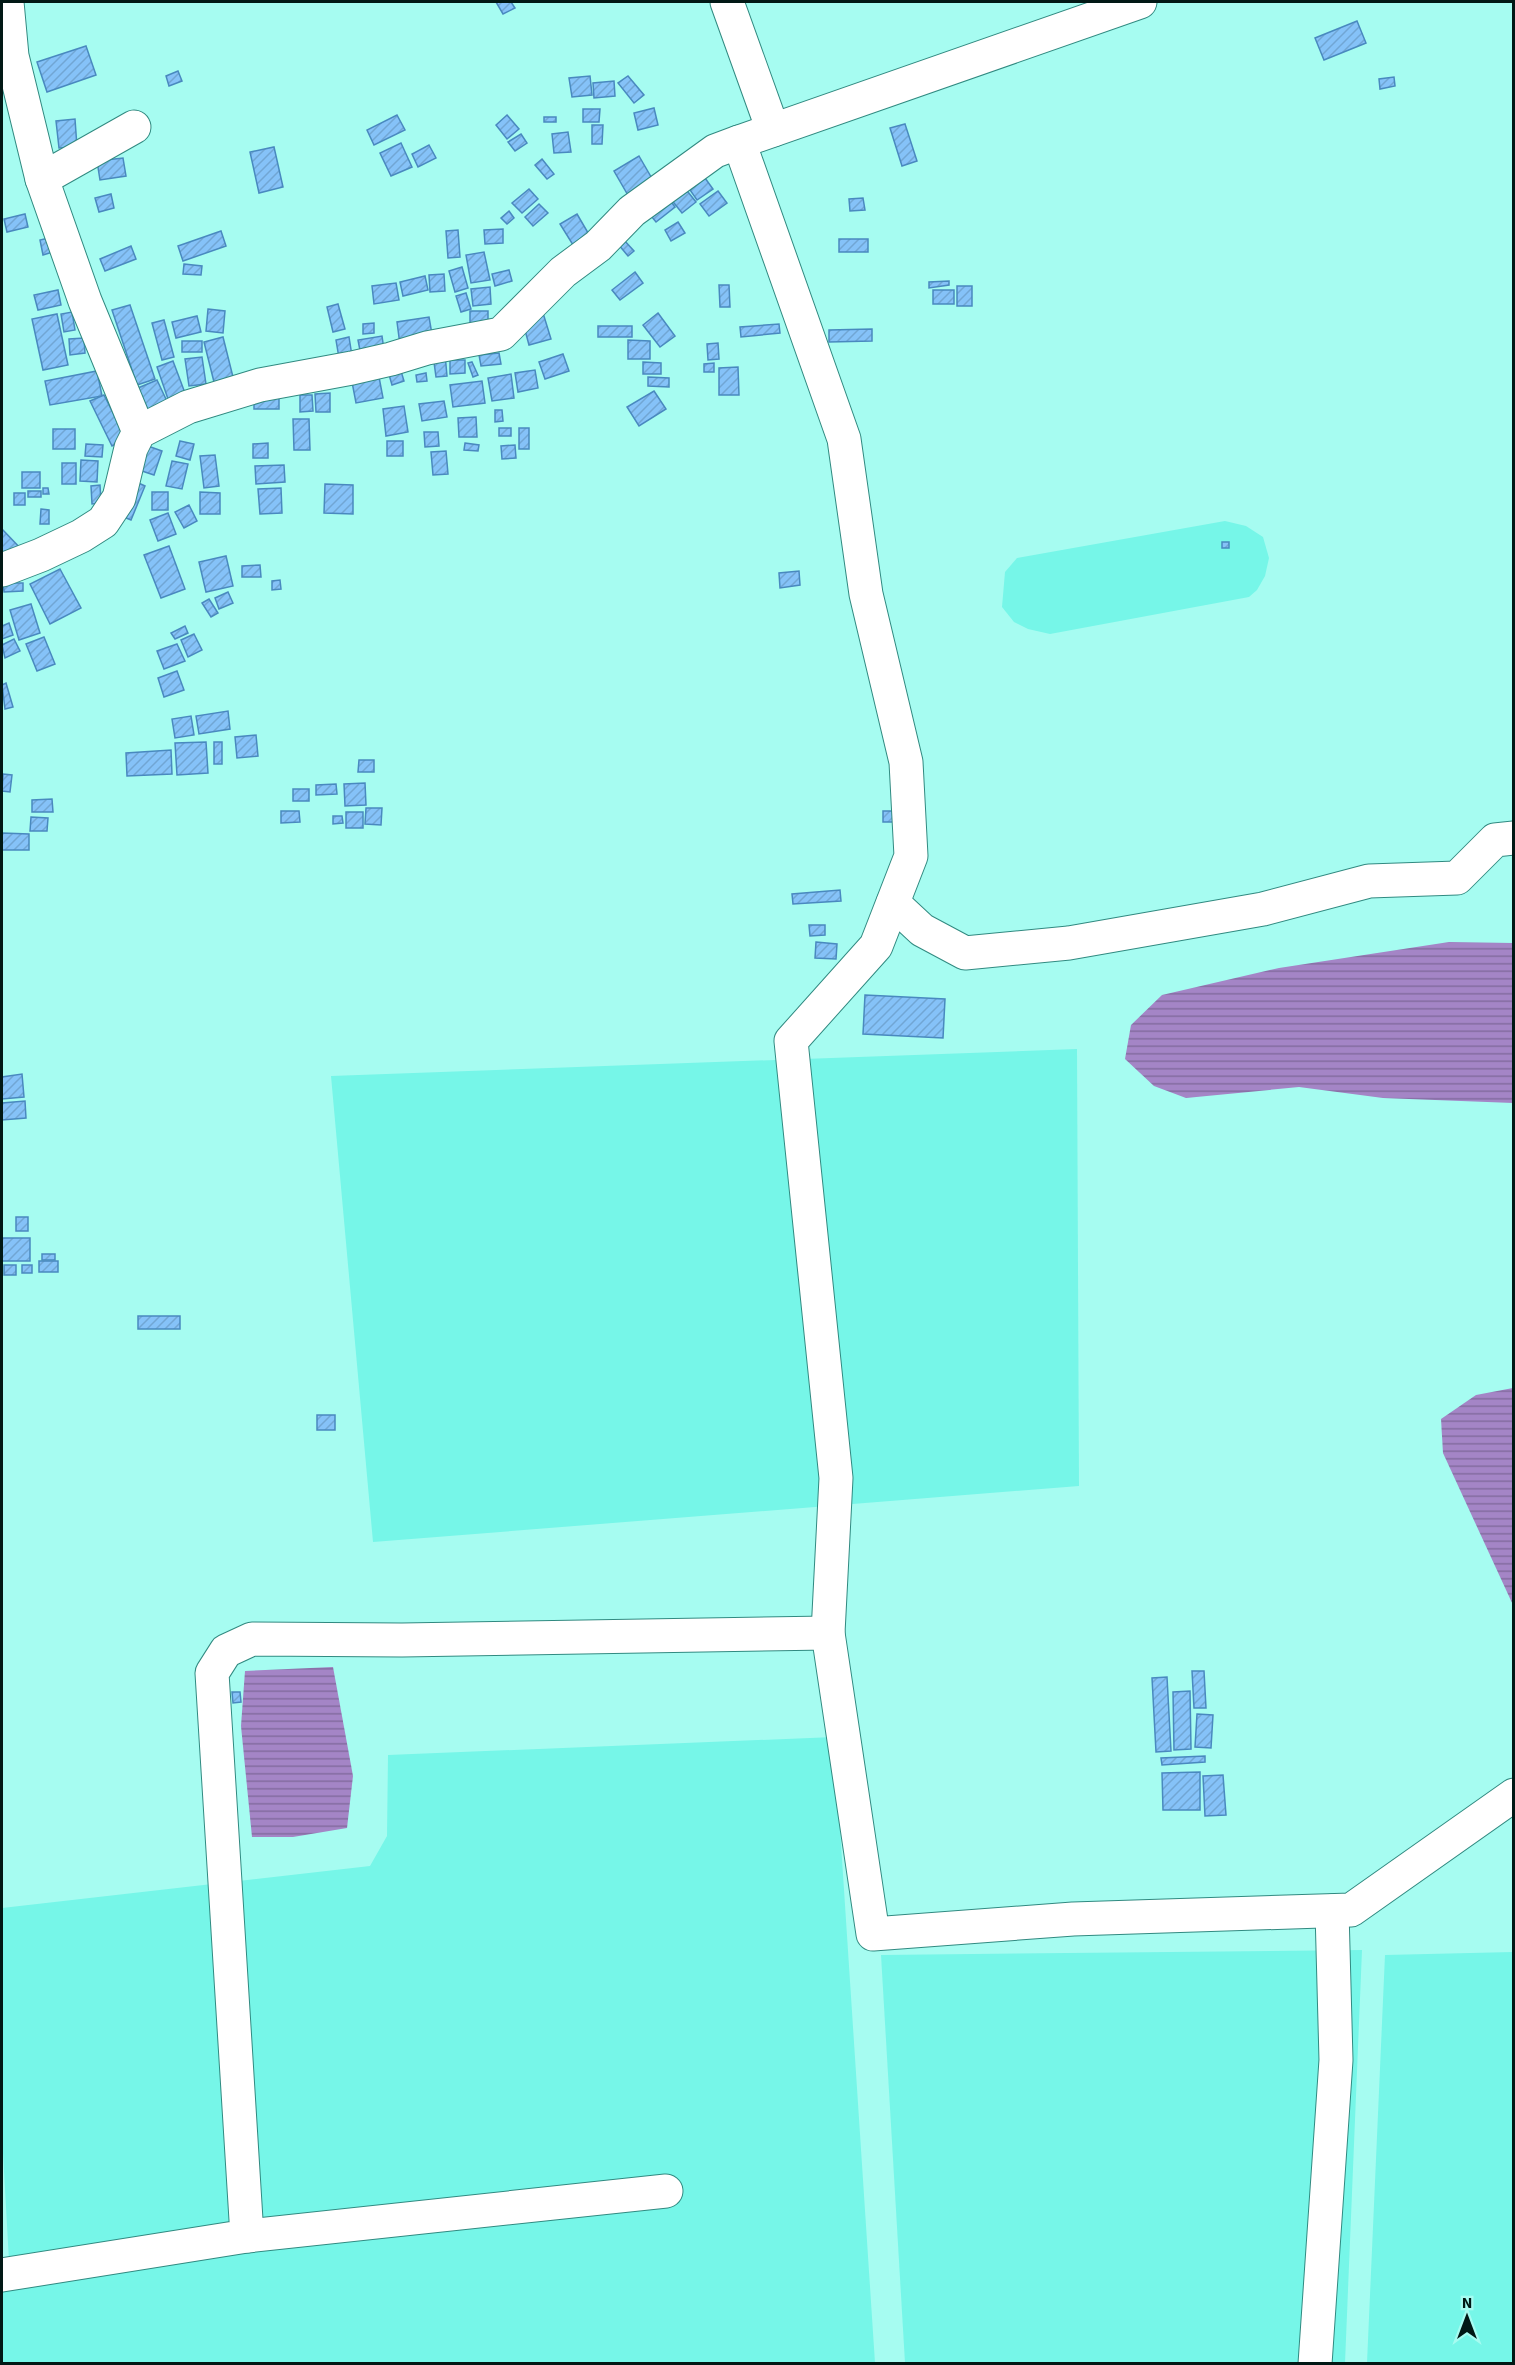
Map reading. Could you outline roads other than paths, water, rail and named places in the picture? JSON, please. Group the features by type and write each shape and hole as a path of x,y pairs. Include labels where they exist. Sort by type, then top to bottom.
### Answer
{"street":[{"path":"7,2 12,56 42,179 85,302 139,432"},
{"path":"728,2 773,130"},
{"path":"2,570 81,536 103,522 119,498 131,448 139,432 188,407 260,385 352,368 428,348 501,334 563,273 598,246 632,211 715,151 1140,2"},
{"path":"42,179 134,127"},
{"path":"739,142 844,439 866,594 906,762 911,856 876,946 791,1041 836,1478 828,1633 873,1934 1073,1919 1351,1910 1514,1795"},
{"path":"893,903 922,930 965,953 1069,943 1263,909 1369,880 1457,878 1495,840 1514,838"},
{"path":"247,2235 212,1673 226,1651 252,1639 402,1640 828,1633"},
{"path":"1315,2364 1336,2060 1332,1911"},
{"path":"2,2274 247,2235 666,2191"}]}
